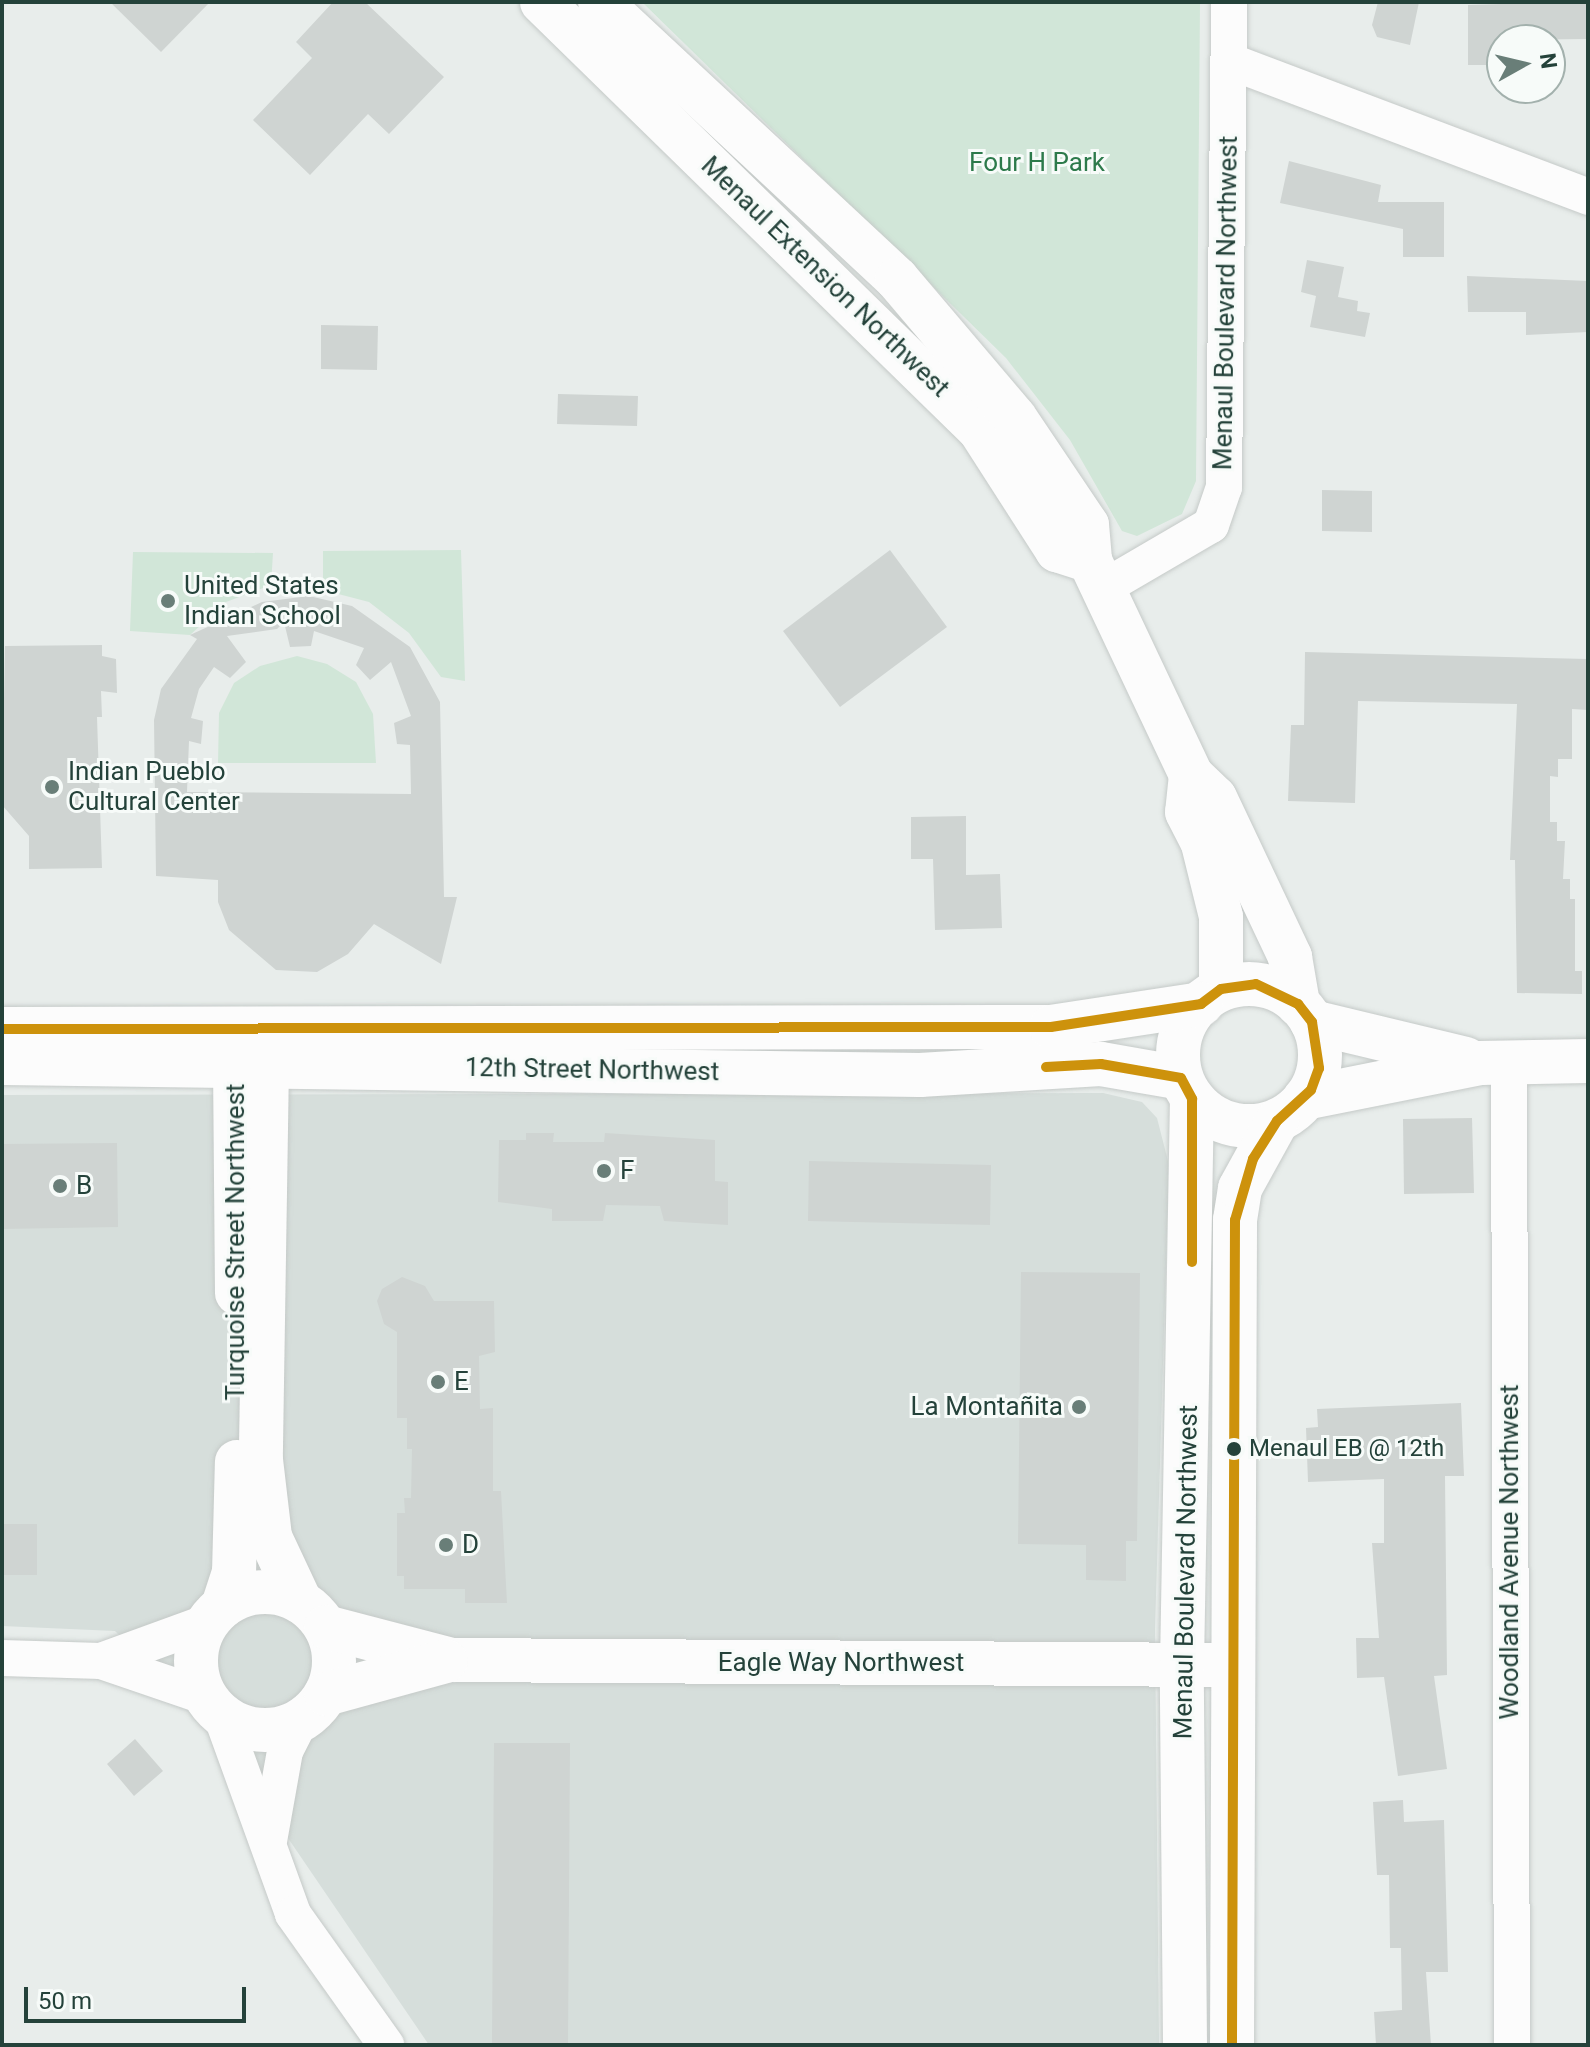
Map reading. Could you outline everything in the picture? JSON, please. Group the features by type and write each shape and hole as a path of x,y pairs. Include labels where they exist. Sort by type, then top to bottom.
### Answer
{"main road":[{"name":"Menaul Extension Northwest","path":"542,2 980,430 1057,550 1096,574"},
{"name":"Menaul Extension Northwest","path":"600,2 897,279 1015,418 1087,525 1096,574"},
{"path":"1096,574 1191,775 1215,798 1290,957 1319,1068 1291,1110"},
{"path":"1191,775 1187,812 1207,858 1221,917 1211,996 1182,1031 1187,1088 1231,1124 1494,1061 1588,1061"},
{"path":"1211,996 1256,984 1305,1013 1494,1061"},
{"name":"12th Street Northwest","path":"2,1063 1051,1027 1211,996"},
{"name":"12th Street Northwest","path":"2,1029 250,1054 920,1075 1101,1064 1187,1088"},
{"name":"Turquoise Street Northwest","path":"250,1054 261,1460 270,1537 313,1614"},
{"name":"Turquoise Street Northwest","path":"216,1614 237,1541 250,1054"},
{"name":"Menaul Boulevard Northwest","path":"1185,2045 1182,1665 1187,1088"},
{"name":"Menaul Boulevard Northwest","path":"1232,2045 1229,1665 1235,1220 1240,1188 1291,1110"},
{"path":"261,1591 313,1614 334,1672 314,1707 259,1729 213,1705 196,1659 216,1614 261,1591"},
{"name":"Eagle Way Northwest","path":"313,1614 452,1660 1229,1665"},
{"name":"Eagle Way Northwest","path":"314,1707 452,1660"}],"street":[{"name":"Menaul Boulevard Northwest","path":"1096,574 1211,525 1224,487 1229,2"},
{"path":"1229,61 1588,197"},
{"name":"Woodland Avenue Northwest","path":"1494,1061 1512,2045"},
{"path":"101,1661 216,1614"},
{"path":"2,1658 101,1661 213,1705 293,1914 386,2045"},
{"path":"268,1847 285,1751 314,1707"}],"shaded area":[{"path":"1103,1093 1142,1102 1157,1118 1169,1165 1155,1629 1159,2045 429,2045 204,1715 115,1631 2,1626 2,1095"}],"green space":[{"name":"Four H Park","path":"642,2 1200,2 1196,481 1182,514 1137,536 1122,531 1070,440 1006,358"},
{"path":"461,550 465,681 441,677 409,633 369,602 323,590 323,551"},
{"path":"133,552 273,553 271,585 226,602 190,635 130,631"},
{"path":"297,656 327,664 356,682 373,714 376,763 218,763 219,713 234,683 260,666"}],"building":[{"path":"110,2 210,2 161,52"},
{"path":"333,2 365,2 444,77 389,134 368,114 310,175 253,120 312,58 296,42"},
{"path":"1378,2 1419,2 1410,45 1377,37 1372,25"},
{"path":"1588,2 1588,39 1566,39 1566,24 1486,24 1486,65 1468,65 1468,5"},
{"path":"1289,161 1381,185 1378,202 1444,202 1444,257 1403,257 1403,229 1280,203"},
{"path":"1307,260 1344,267 1338,297 1358,301 1357,311 1370,313 1365,337 1310,327 1316,296 1301,292"},
{"path":"1467,276 1588,281 1588,332 1526,335 1526,312 1468,312"},
{"path":"321,325 378,326 377,370 321,369"},
{"path":"558,394 638,396 637,426 557,424"},
{"path":"1322,490 1372,491 1372,532 1322,531"},
{"path":"890,550 947,627 840,707 783,631"},
{"name":"Indian Pueblo Cultural Center","path":"309,596 352,606 410,647 440,702 444,897 457,897 441,964 374,924 348,954 317,972 276,970 229,930 218,902 218,880 156,876 154,720 161,689 197,639 190,635 262,602","holes":["284,622 290,647 311,646 314,631 364,648 356,665 370,680 391,662 411,716 394,723 397,744 410,745 411,794 187,792 189,741 201,744 203,721 191,718 199,689 214,667 230,678 246,662 227,636 277,629"]},
{"path":"102,645 102,656 116,659 117,693 101,691 102,717 97,717 102,868 29,869 29,836 2,805 5,646"},
{"path":"1305,652 1588,659 1588,710 1572,709 1572,759 1558,759 1558,777 1550,776 1550,822 1557,822 1557,841 1565,841 1563,879 1570,879 1570,899 1575,899 1575,971 1582,971 1582,994 1517,993 1515,860 1510,860 1517,704 1358,701 1355,803 1288,801 1291,725 1304,725"},
{"path":"966,816 966,875 1000,874 1002,928 935,930 933,859 911,859 911,817"},
{"path":"1472,1118 1474,1193 1404,1194 1403,1119"},
{"name":"F","path":"526,1133 554,1133 553,1142 604,1142 605,1133 715,1140 715,1181 728,1182 728,1225 664,1221 660,1206 606,1205 603,1221 552,1221 552,1209 498,1202 499,1140 526,1140"},
{"name":"B","path":"117,1143 118,1227 2,1229 2,1144"},
{"path":"809,1161 991,1165 990,1225 808,1221"},
{"name":"La Montañita","path":"1021,1272 1140,1273 1137,1541 1126,1541 1126,1581 1086,1580 1086,1545 1018,1544"},
{"path":"402,1277 425,1286 434,1301 494,1301 495,1352 479,1356 480,1409 493,1408 493,1491 501,1491 507,1603 465,1603 465,1589 404,1589 404,1576 397,1576 397,1513 405,1513 404,1498 411,1498 412,1449 407,1449 407,1418 397,1418 397,1332 384,1324 377,1301 382,1289"},
{"path":"1461,1403 1464,1476 1445,1476 1447,1675 1434,1676 1447,1769 1398,1776 1384,1677 1357,1678 1356,1638 1379,1638 1372,1543 1384,1543 1384,1479 1308,1482 1306,1428 1318,1427 1317,1409"},
{"path":"2,1524 37,1524 37,1575 2,1575"},
{"path":"135,1739 163,1771 134,1796 107,1764"},
{"path":"494,1743 570,1743 568,2045 492,2045"},
{"path":"1403,1800 1404,1822 1444,1820 1448,1972 1426,1972 1431,2045 1376,2045 1374,2012 1402,2010 1401,1948 1390,1948 1389,1875 1377,1875 1373,1802"}],"transit line":[{"path":"2,1029 1051,1027 1201,1004 1221,989 1256,984 1298,1004 1312,1022 1319,1068 1311,1090 1277,1121 1253,1159 1235,1220 1232,2045"},
{"path":"1046,1067 1101,1064 1181,1078 1192,1099 1192,1262"}],"place":[{"name":"United States Indian School","path":"168,601"},
{"name":"Indian Pueblo Cultural Center","path":"52,787"},
{"name":"F","path":"604,1171"},
{"name":"B","path":"60,1186"},
{"name":"E","path":"438,1382"},
{"name":"La Montañita","path":"1079,1407"},
{"name":"Menaul EB @ 12th","path":"1234,1449"},
{"name":"D","path":"446,1545"}]}
